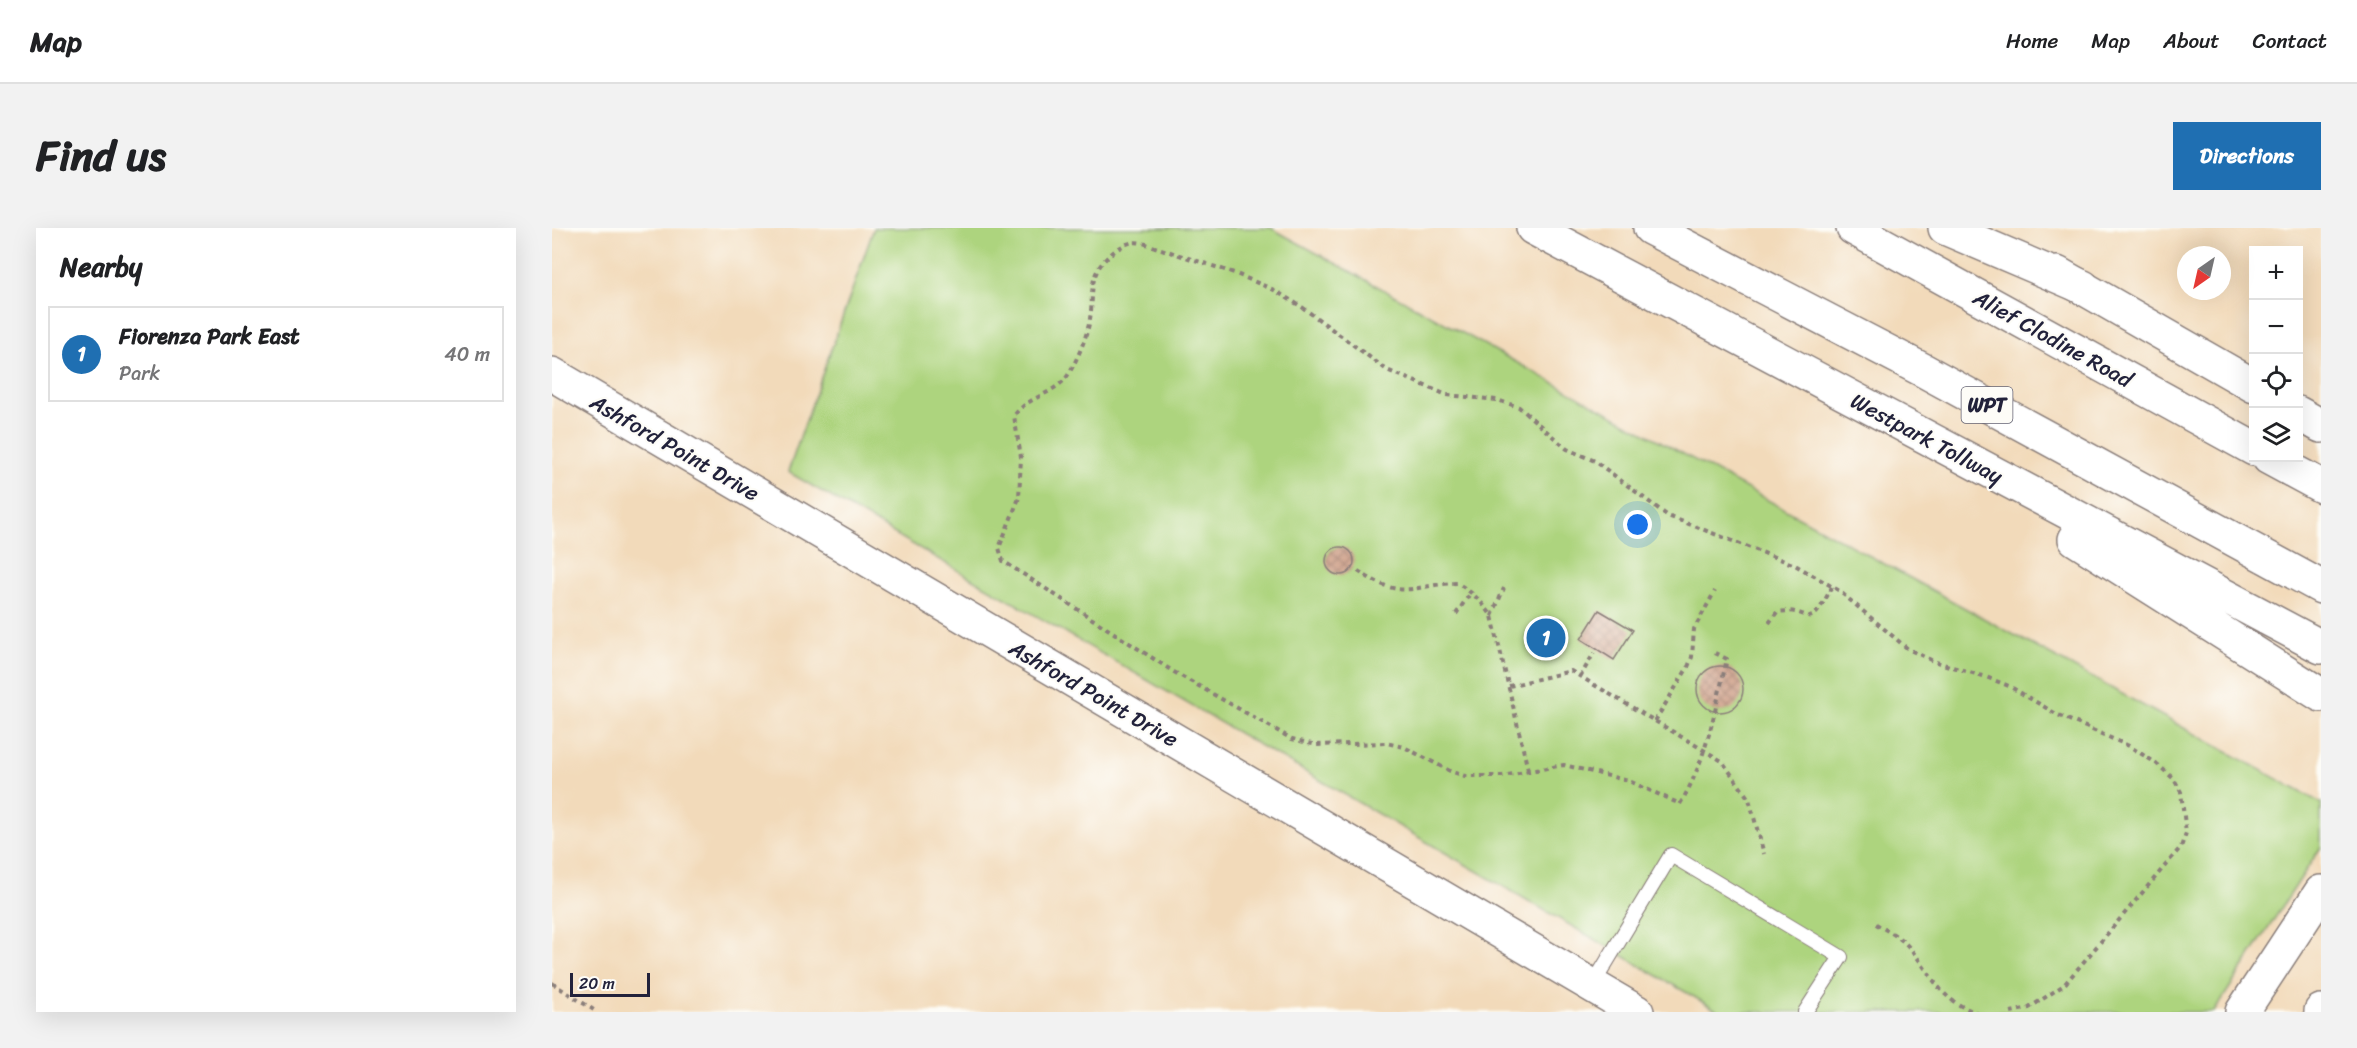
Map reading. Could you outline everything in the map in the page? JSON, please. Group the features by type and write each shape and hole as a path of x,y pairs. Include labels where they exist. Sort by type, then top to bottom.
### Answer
{"main road":[{"name":"Westpark Tollway","path":"1533,228 2315,644"},
{"name":"WPT","path":"1650,228 1921,369 2321,587"},
{"name":"Alief Clodine Road","path":"1853,228 2249,447"},
{"path":"1945,228 2083,287"},
{"path":"1974,228 2083,287 2249,384"},
{"name":"Ashford Point Drive","path":"552,374 1637,1012"},
{"path":"1866,406 2321,695"},
{"path":"2303,416 2321,426"},
{"path":"2276,462 2321,486"},
{"path":"2242,1012 2321,892"}],"lane":[{"path":"1592,986 1671,855 1841,957 1805,1012"}],"path":[{"path":"1715,653 1727,659 1705,750 1694,781 1680,804 1629,781 1564,765 1502,776 1465,776 1450,771 1404,747 1386,743 1316,745 1292,739 1174,672 1003,561 999,548 1019,498 1021,457 1014,416 1021,406 1060,385 1068,376 1084,341 1089,322 1094,275 1104,259 1126,243 1136,241 1234,273 1274,290 1302,307 1387,370 1447,395 1497,400 1519,407 1567,449 1595,461 1668,516 1795,564 1832,587 1908,649 1933,662 1986,677 2008,686 2058,715 2129,746 2156,763 2174,779 2181,792 2186,833 2181,847 2064,984 2029,1008 2011,1012"},
{"path":"1358,571 1395,590 1412,591 1457,583 1472,591 1492,616 1528,770"},
{"path":"1769,623 1777,612 1783,611 1811,618 1816,615 1832,587"},
{"path":"1492,616 1504,588"},
{"path":"1456,614 1472,591"},
{"path":"1655,720 1692,657 1694,629 1715,591"},
{"path":"1698,620 1705,624"},
{"path":"1580,677 1593,652"},
{"path":"1509,686 1571,671 1722,761 1749,799 1764,854"},
{"path":"1876,924 1907,944 1941,991 1965,1008 1976,1012"},
{"path":"552,983 597,1012"}],"green space":[{"path":"874,228 1271,228 2321,803 2321,847 2214,1012 1720,1012 788,472"}],"building":[{"path":"1340,547 1350,551 1354,561 1350,571 1340,575 1330,571 1326,561 1330,551"},
{"path":"1599,610 1633,630 1614,660 1581,639"},
{"path":"1720,666 1736,673 1743,689 1736,705 1720,712 1704,705 1697,689 1704,673"}],"place":[{"name":"Fiorenza Park East","path":"1546,638"}]}
